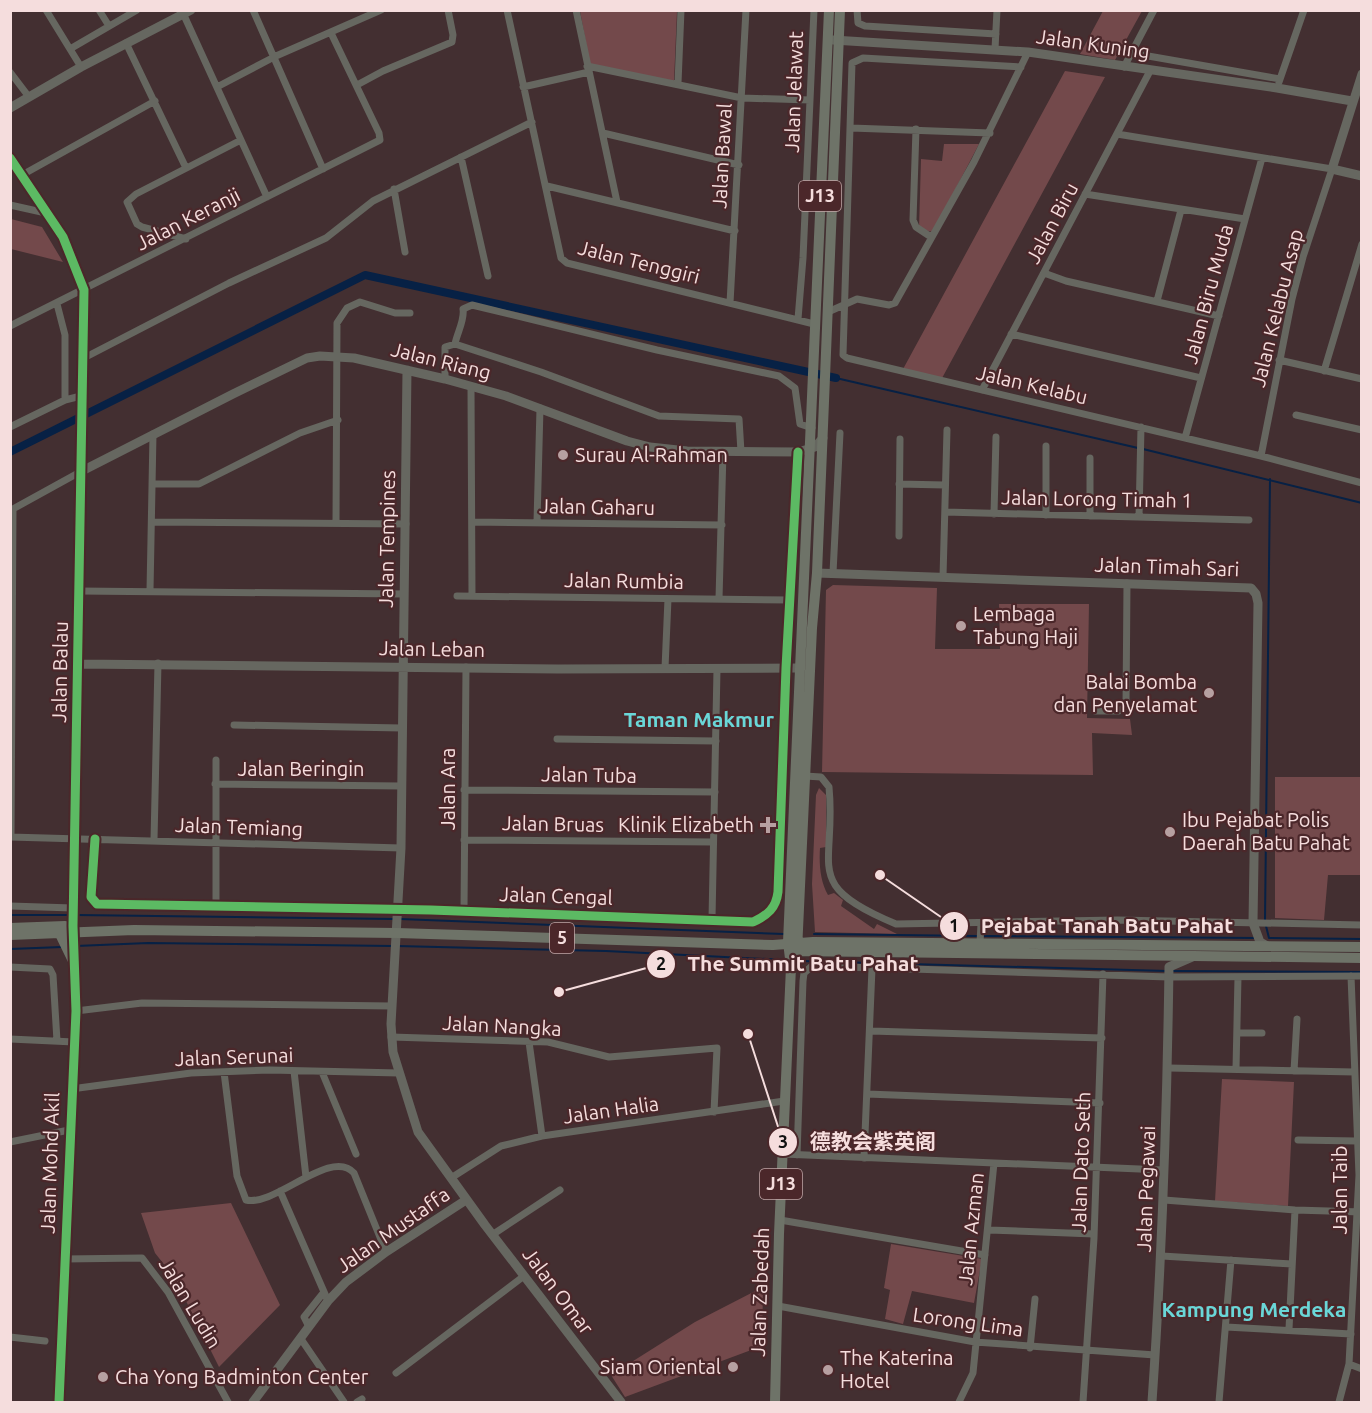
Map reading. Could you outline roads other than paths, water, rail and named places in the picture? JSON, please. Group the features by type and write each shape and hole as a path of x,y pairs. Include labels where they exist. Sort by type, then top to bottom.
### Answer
{"main road":[{"name":"J13","path":"793,947 800,876 812,624 824,438 833,40 829,10"},
{"name":"J13","path":"793,947 799,668 812,428 814,324 833,40 840,10"},
{"path":"803,602 809,594 812,577 817,573 812,567 810,548 806,540"},
{"path":"799,668 805,663 807,631 812,624"},
{"path":"800,876 804,893 805,928 808,939 813,942"},
{"name":"5","path":"10,928 397,921 793,947 1151,956 1362,958"},
{"path":"72,927 75,966"},
{"name":"5","path":"10,936 72,927"},
{"name":"5","path":"793,947 813,942 981,934 1362,947"},
{"name":"Jalan Zabedah","path":"775,1402 784,1101 793,947"}],"street":[{"path":"46,10 81,67"},
{"path":"99,10 109,26"},
{"path":"70,49 136,10"},
{"path":"253,10 276,56 323,169"},
{"path":"217,87 276,56 381,10"},
{"path":"331,33 357,85 383,70 452,42 453,35 448,10"},
{"name":"Jalan Tenggiri","path":"507,10 559,251 567,263 814,324"},
{"path":"576,10 617,202"},
{"path":"678,83 681,10"},
{"name":"Jalan Bawal","path":"730,303 746,10"},
{"name":"Jalan Jelawat","path":"798,320 814,10"},
{"path":"857,10 858,23 865,26 996,34"},
{"path":"995,49 997,10"},
{"path":"1124,67 1154,10"},
{"path":"1131,53 1279,83 1303,11 1293,10"},
{"path":"10,108 185,12 267,197"},
{"name":"Jalan Kuning","path":"833,40 1028,52 1150,71 1279,83 1352,101"},
{"path":"126,43 186,168"},
{"path":"828,312 844,307 857,299 889,305 895,303 990,133 1028,52"},
{"path":"844,307 852,68 857,59 1021,67"},
{"path":"523,87 588,69 678,83 742,98 810,100"},
{"name":"Jalan Biru","path":"982,390 1150,71"},
{"path":"10,72 29,97"},
{"path":"1332,169 1362,74"},
{"name":"Jalan Keranji","path":"10,326 380,140 357,85"},
{"path":"22,175 155,101"},
{"path":"82,358 229,283 326,238 357,212 394,189 532,122"},
{"path":"851,128 990,133"},
{"path":"916,129 913,220 916,227 931,237"},
{"path":"603,134 738,165"},
{"path":"1117,134 1332,169 1362,176"},
{"path":"186,239 137,224 127,202 136,194 241,140"},
{"path":"461,157 488,276"},
{"path":"10,158 70,251 84,290"},
{"name":"Jalan Biru Muda","path":"1185,438 1262,158"},
{"name":"Jalan Kelabu Asap","path":"1262,456 1279,360 1303,257 1332,169"},
{"path":"546,186 735,231"},
{"path":"394,189 405,252"},
{"path":"1085,194 1245,219"},
{"path":"10,205 46,213"},
{"path":"1157,302 1182,210"},
{"path":"1324,370 1362,244"},
{"path":"1044,273 1066,281 1219,316"},
{"name":"Jalan Balau","path":"72,927 76,838 84,290"},
{"path":"336,523 337,323 341,315 354,304 367,303 396,313 410,313"},
{"path":"57,304 65,335 65,400"},
{"path":"454,344 458,327 464,317 463,309 472,305 657,350 779,376 795,388 800,424 812,428"},
{"name":"Jalan Kelabu","path":"844,307 843,355 847,358 1262,456 1362,483"},
{"path":"1011,334 1202,378"},
{"path":"445,379 445,346 454,344 541,372 659,416 739,418 741,452"},
{"name":"Jalan Riang","path":"80,472 307,358 336,356 445,379 540,408 627,441 668,450 723,452 810,450"},
{"path":"1279,360 1362,379"},
{"name":"Jalan Tempines","path":"401,848 407,370"},
{"path":"471,387 472,595"},
{"path":"10,427 65,400 81,396"},
{"path":"537,522 540,408"},
{"path":"1296,415 1362,430"},
{"path":"152,484 190,485 204,482 300,434 338,420"},
{"path":"1139,517 1141,427"},
{"path":"943,577 946,430"},
{"path":"150,591 153,434"},
{"path":"833,573 840,434"},
{"path":"994,513 996,437"},
{"path":"810,450 824,438"},
{"path":"899,536 900,439"},
{"path":"1046,446 1046,515"},
{"path":"719,599 723,452"},
{"name":"Jalan Cengal","path":"95,839 92,902 97,904 216,906 397,921 464,911 753,922 764,916 777,903 786,668 798,452"},
{"path":"1090,458 1090,516"},
{"path":"11,837 12,510 80,472"},
{"path":"899,484 945,485"},
{"name":"Jalan Lorong Timah 1","path":"945,512 1249,520"},
{"path":"152,522 406,524"},
{"name":"Jalan Gaharu","path":"472,522 722,525"},
{"name":"Jalan Timah Sari","path":"817,573 1251,588 1256,594 1256,926"},
{"path":"1095,711 1119,711 1126,706 1127,584"},
{"path":"79,591 404,594"},
{"name":"Jalan Rumbia","path":"457,596 790,600"},
{"path":"665,668 668,599"},
{"path":"154,840 158,663"},
{"name":"Jalan Leban","path":"78,664 799,668"},
{"name":"Jalan Ara","path":"464,911 466,667"},
{"path":"711,919 717,669"},
{"path":"234,725 402,728"},
{"path":"557,739 716,741"},
{"path":"215,784 216,760"},
{"path":"805,776 820,777 829,787 827,866 836,889 843,896 874,915 896,924 981,934 1099,920 1256,926 1276,924 1362,925"},
{"name":"Jalan Beringin","path":"216,906 215,784 402,786"},
{"name":"Jalan Tuba","path":"464,790 715,792"},
{"name":"Jalan Temiang","path":"11,837 401,848"},
{"name":"Jalan Bruas","path":"465,840 713,842"},
{"name":"Jalan Mustaffa","path":"253,1402 301,1339 326,1297 387,1252 466,1200 418,1132 399,1073 391,1037 401,848"},
{"path":"10,906 72,927"},
{"path":"1256,926 1264,944"},
{"path":"1151,956 1169,972"},
{"path":"1169,972 1194,956"},
{"name":"Jalan Mohd Akil","path":"58,1402 76,1011 75,966"},
{"path":"797,1155 803,981 804,973 812,966 1102,974 1169,972 1238,977 1362,976"},
{"path":"10,968 50,969 53,975 57,1041"},
{"path":"864,1158 872,968"},
{"name":"Jalan Pegawai","path":"1152,1402 1162,1256 1163,1170 1169,1068 1169,972"},
{"name":"Jalan Dato Seth","path":"1083,1402 1088,1351 1100,1103 1102,974"},
{"name":"Jalan Taib","path":"1339,1402 1349,1364 1358,1272 1360,1212 1351,976"},
{"path":"1236,1069 1238,977"},
{"path":"76,1011 142,1003 392,1006"},
{"path":"1294,1071 1297,1019"},
{"path":"871,1031 1102,1038"},
{"path":"1237,1033 1262,1033"},
{"name":"Jalan Nangka","path":"391,1037 529,1042 567,1046 609,1057 717,1048 714,1112"},
{"path":"10,1039 74,1042"},
{"path":"529,1042 542,1136"},
{"path":"1169,1068 1354,1072"},
{"path":"294,1071 306,1177"},
{"name":"Jalan Serunai","path":"71,1089 191,1072 399,1073"},
{"path":"224,1072 237,1176 243,1196 252,1202 306,1177 342,1165 349,1166 387,1252"},
{"path":"322,1072 356,1154"},
{"path":"867,1094 1100,1103"},
{"name":"Jalan Halia","path":"451,1178 501,1146 542,1136 784,1101"},
{"path":"10,1142 69,1130"},
{"path":"1298,1140 1357,1141"},
{"path":"783,1154 1163,1170"},
{"name":"Jalan Azman","path":"959,1402 973,1373 994,1163"},
{"path":"492,1235 560,1190"},
{"path":"280,1191 326,1297"},
{"name":"Jalan Omar","path":"466,1200 616,1401"},
{"path":"1164,1200 1295,1210 1360,1212"},
{"path":"1289,1329 1295,1210"},
{"path":"780,1220 985,1255"},
{"path":"989,1230 1094,1234"},
{"path":"1162,1256 1292,1264"},
{"name":"Jalan Ludin","path":"64,1259 142,1258 168,1292 228,1402"},
{"path":"1219,1402 1231,1260"},
{"path":"396,1373 524,1276"},
{"path":"1030,1347 1035,1299"},
{"name":"Lorong Lima","path":"778,1306 975,1342 1155,1355"},
{"path":"1226,1327 1351,1334"},
{"path":"10,1337 45,1341"},
{"path":"301,1339 344,1402"},
{"path":"1349,1364 1362,1369"}],"waterway":[{"path":"10,452 365,275 836,378"},
{"path":"836,378 1138,448"},
{"path":"1143,449 1362,503"},
{"path":"1265,920 1270,479"},
{"path":"10,915 70,915"},
{"path":"76,915 394,919"},
{"path":"400,919 784,934"},
{"path":"1266,926 1269,938 1362,939"},
{"path":"814,934 978,936"},
{"path":"984,936 1257,938"},
{"path":"76,946 148,943 392,946"},
{"path":"397,946 606,951 785,960"},
{"path":"10,949 62,947"},
{"path":"801,961 1167,971"},
{"path":"1173,971 1362,972"}],"place":[{"name":"Surau Al-Rahman","path":"563,455"},
{"name":"Lembaga Tabung Haji","path":"961,626"},
{"name":"Balai Bomba dan Penyelamat","path":"1209,693"},
{"name":"Klinik Elizabeth","path":"768,825"},
{"name":"Ibu Pejabat Polis Daerah Batu Pahat","path":"1170,832"},
{"name":"Pejabat Tanah Batu Pahat","path":"880,875"},
{"name":"The Summit Batu Pahat","path":"559,992"},
{"name":"德教会紫英阁","path":"748,1034"},
{"name":"Siam Oriental","path":"733,1367"},
{"name":"The Katerina Hotel","path":"828,1370"},
{"name":"Cha Yong Badminton Center","path":"103,1377"}],"district":[{"name":"Taman Makmur","path":"699,720"},
{"name":"Kampung Merdeka","path":"1254,1310"}]}
